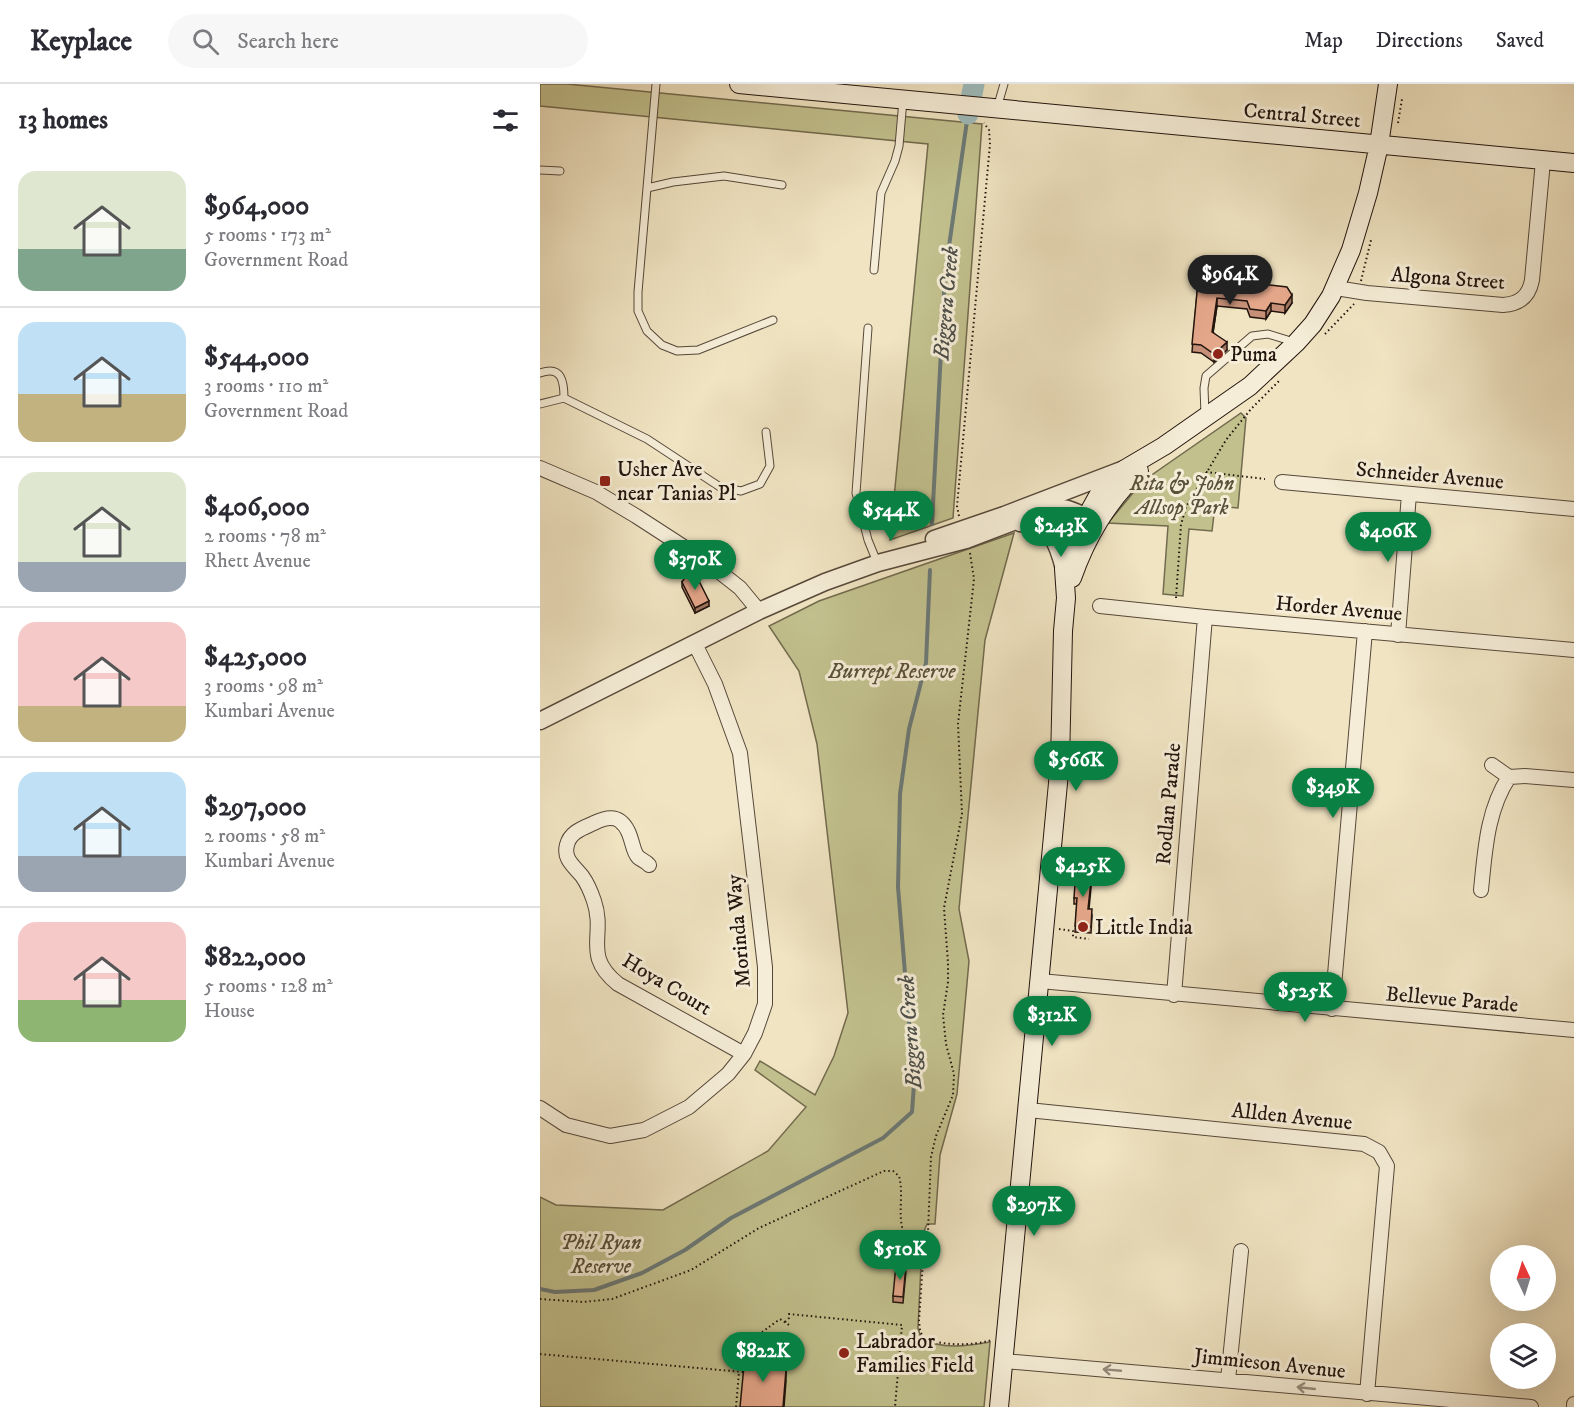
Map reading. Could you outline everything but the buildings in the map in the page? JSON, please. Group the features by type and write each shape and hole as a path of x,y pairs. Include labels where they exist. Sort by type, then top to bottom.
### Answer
{"main road":[{"name":"Central Street","path":"739,84 1574,163"},
{"path":"1065,598 1099,494 1125,469 1164,446 1250,386 1296,343 1336,288 1352,250 1379,145 1388,84"},
{"path":"999,1407 1060,762 1064,569 1071,545 1164,446"}],"street":[{"name":"Algona Street","path":"1336,288 1367,293 1503,305 1520,301 1528,292 1532,280 1543,161"},
{"path":"540,468 596,492 654,527 707,562 740,588 759,611"},
{"path":"540,721 759,611 825,582 878,563 913,547 964,534 1005,520 1125,469"},
{"name":"Schneider Avenue","path":"1282,482 1574,509"},
{"path":"1398,635 1409,494"},
{"path":"1005,520 1042,516 1089,524"},
{"path":"1005,520 1036,525 1050,534 1058,547 1064,569"},
{"name":"Horder Avenue","path":"1100,606 1574,650"},
{"name":"Rodlan Parade","path":"1174,995 1205,617"},
{"path":"1332,1009 1365,631"},
{"name":"Morinda Way","path":"540,1108 566,1125 610,1136 644,1130 689,1107 728,1074 744,1054 756,1033 765,1004 765,967 740,753 715,684 695,644"},
{"path":"1492,765 1509,777 1574,780"},
{"path":"1481,890 1487,832 1500,794 1509,777"},
{"name":"Hoya Court","path":"649,865 637,856 631,836 622,822 614,818 603,819 575,832 566,847 568,861 582,877 594,901 597,915 596,954 602,967 618,984 744,1054"},
{"name":"Bellevue Parade","path":"1040,981 1574,1030"},
{"name":"Allden Avenue","path":"1028,1110 1364,1144 1379,1152 1387,1166 1367,1394"},
{"path":"1228,1380 1241,1251"},
{"name":"Jimmieson Avenue","path":"1004,1360 1531,1407"}],"lane":[{"path":"656,84 638,311 647,331 662,345 677,351 698,350 772,320"},
{"path":"997,108 1004,84"},
{"path":"874,270 881,193 899,146 903,99"},
{"path":"540,170 560,171"},
{"path":"646,188 673,182 724,176 782,185"},
{"path":"868,328 856,493 868,540 878,563"},
{"path":"1205,418 1206,376 1252,336 1268,334 1296,343"},
{"path":"540,373 549,371 558,374 564,382 564,398"},
{"path":"540,404 564,398 647,440 720,487 741,491 760,484 770,466 766,432"}],"path":[{"path":"919,1248 928,1232 931,1157 936,1136 953,1095 954,1074 946,1044 943,1015 948,982 944,908 962,814 958,724 974,579 972,560 957,506 990,144 989,130 985,123 977,121 977,106"},
{"path":"1324,335 1356,300"},
{"path":"1176,598 1183,515 1206,472 1235,428 1283,376"},
{"path":"1206,472 1265,478"},
{"path":"1059,929 1073,931 1073,937 1089,939"},
{"path":"540,1299 583,1302 612,1299 691,1270 759,1228 884,1171 893,1171 899,1176 902,1196 902,1231 911,1244 919,1248 923,1261 920,1321 923,1338 931,1341 967,1344 992,1340"},
{"path":"785,1322 789,1314 903,1325 895,1407"},
{"path":"540,1354 744,1372 745,1354 753,1339 780,1319 789,1325"},
{"path":"736,1407 739,1372"}],"green space":[{"path":"540,84 567,84 982,124 953,518 890,540 928,144 540,106"},
{"name":"Rita & John Allsop Park","path":"1241,413 1246,418 1238,508 1215,506 1212,531 1189,529 1183,596 1163,594 1168,526 1108,523 1143,481"},
{"name":"Burrept Reserve","path":"1014,533 985,640 959,909 969,961 957,1094 940,1155 935,1224 927,1224 919,1243 921,1264 918,1328 921,1338 946,1346 990,1342 984,1407 540,1407 540,1197 556,1205 663,1210 768,1151 806,1107 755,1070 760,1061 815,1095 834,1056 848,1013 817,744 799,671 769,626 819,601"}],"waterway":[{"name":"Biggera Creek","path":"968,114 974,84"},
{"name":"Biggera Creek","path":"932,524 945,274 968,114"},
{"name":"Biggera Creek","path":"540,1289 555,1292 594,1290 642,1273 685,1250 731,1218 883,1138 912,1112 914,1084 898,887 900,794 909,729 926,663 930,570"}],"place":[{"name":"Puma","path":"1218,354"},
{"name":"Usher Ave near Tanias Pl","path":"605,481"},
{"name":"Little India","path":"1083,927"},
{"name":"Labrador Families Field","path":"844,1353"}],"park label":[{"name":"Phil Ryan Reserve","path":"601,1254"}]}
